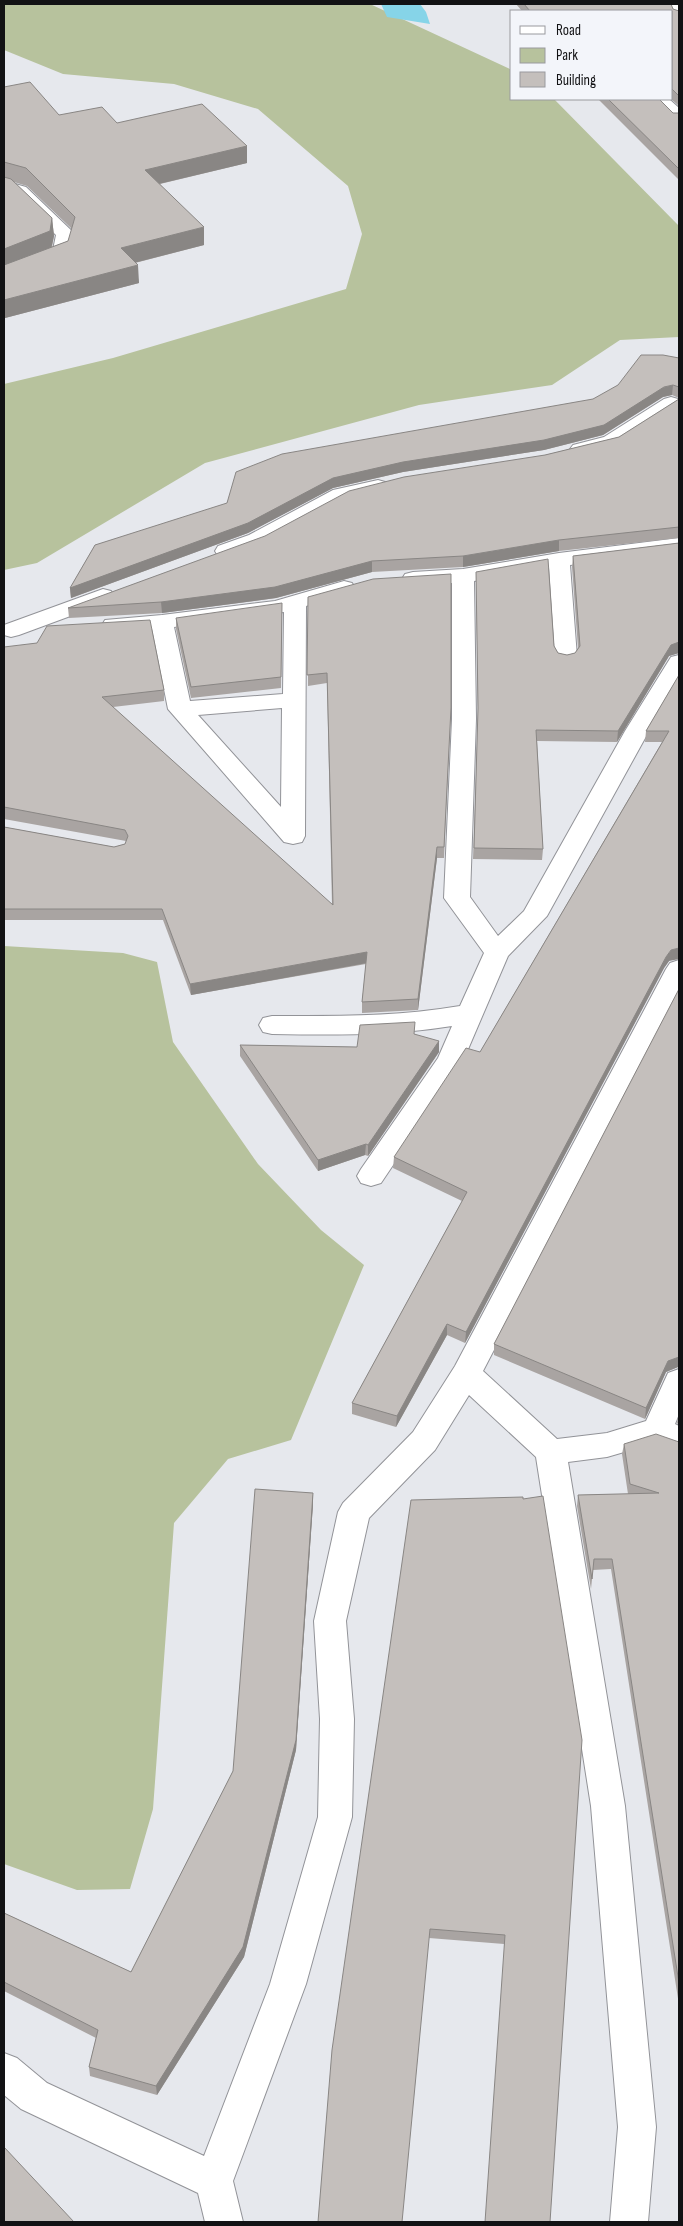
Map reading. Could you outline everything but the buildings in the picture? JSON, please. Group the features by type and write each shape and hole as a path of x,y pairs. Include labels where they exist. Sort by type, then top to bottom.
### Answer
{"street":[{"path":"668,4 679,14"},
{"path":"660,100 679,117"},
{"path":"4,186 20,192 66,234 62,253 4,275"},
{"path":"563,454 611,442 670,403"},
{"path":"211,556 257,540 341,495 394,482"},
{"path":"390,580 463,576 559,560 679,545"},
{"path":"559,560 566,657"},
{"path":"463,576 464,719 457,898 497,952"},
{"path":"7,630 162,622 277,607 362,583"},
{"path":"7,630 120,590"},
{"path":"162,622 180,709 293,836 294,602"},
{"path":"371,1176 450,1061 497,952 534,916 637,731 679,662"},
{"path":"180,709 294,700"},
{"path":"224,2222 214,2181 288,1984 335,1817 338,1719 330,1621 354,1512 424,1441 466,1374 679,970"},
{"path":"272,1026 416,1024 470,1014"},
{"path":"466,1374 551,1452 608,1806 638,2127 629,2222"},
{"path":"551,1452 668,1435 679,1381"},
{"path":"4,2071 34,2096 214,2181"}],"green space":[{"path":"4,4 370,4 510,69 510,100 555,100 679,226 679,337 620,340 552,385 419,405 205,463 37,563 4,570 4,384 113,358 346,289 362,234 348,186 258,109 174,84 63,74 4,50"},
{"path":"4,946 123,953 157,962 173,1042 258,1164 321,1230 364,1265 291,1440 228,1459 174,1523 153,1809 130,1889 77,1890 4,1864"}],"water":[{"path":"381,4 420,4 426,12 430,24 387,17"}]}
